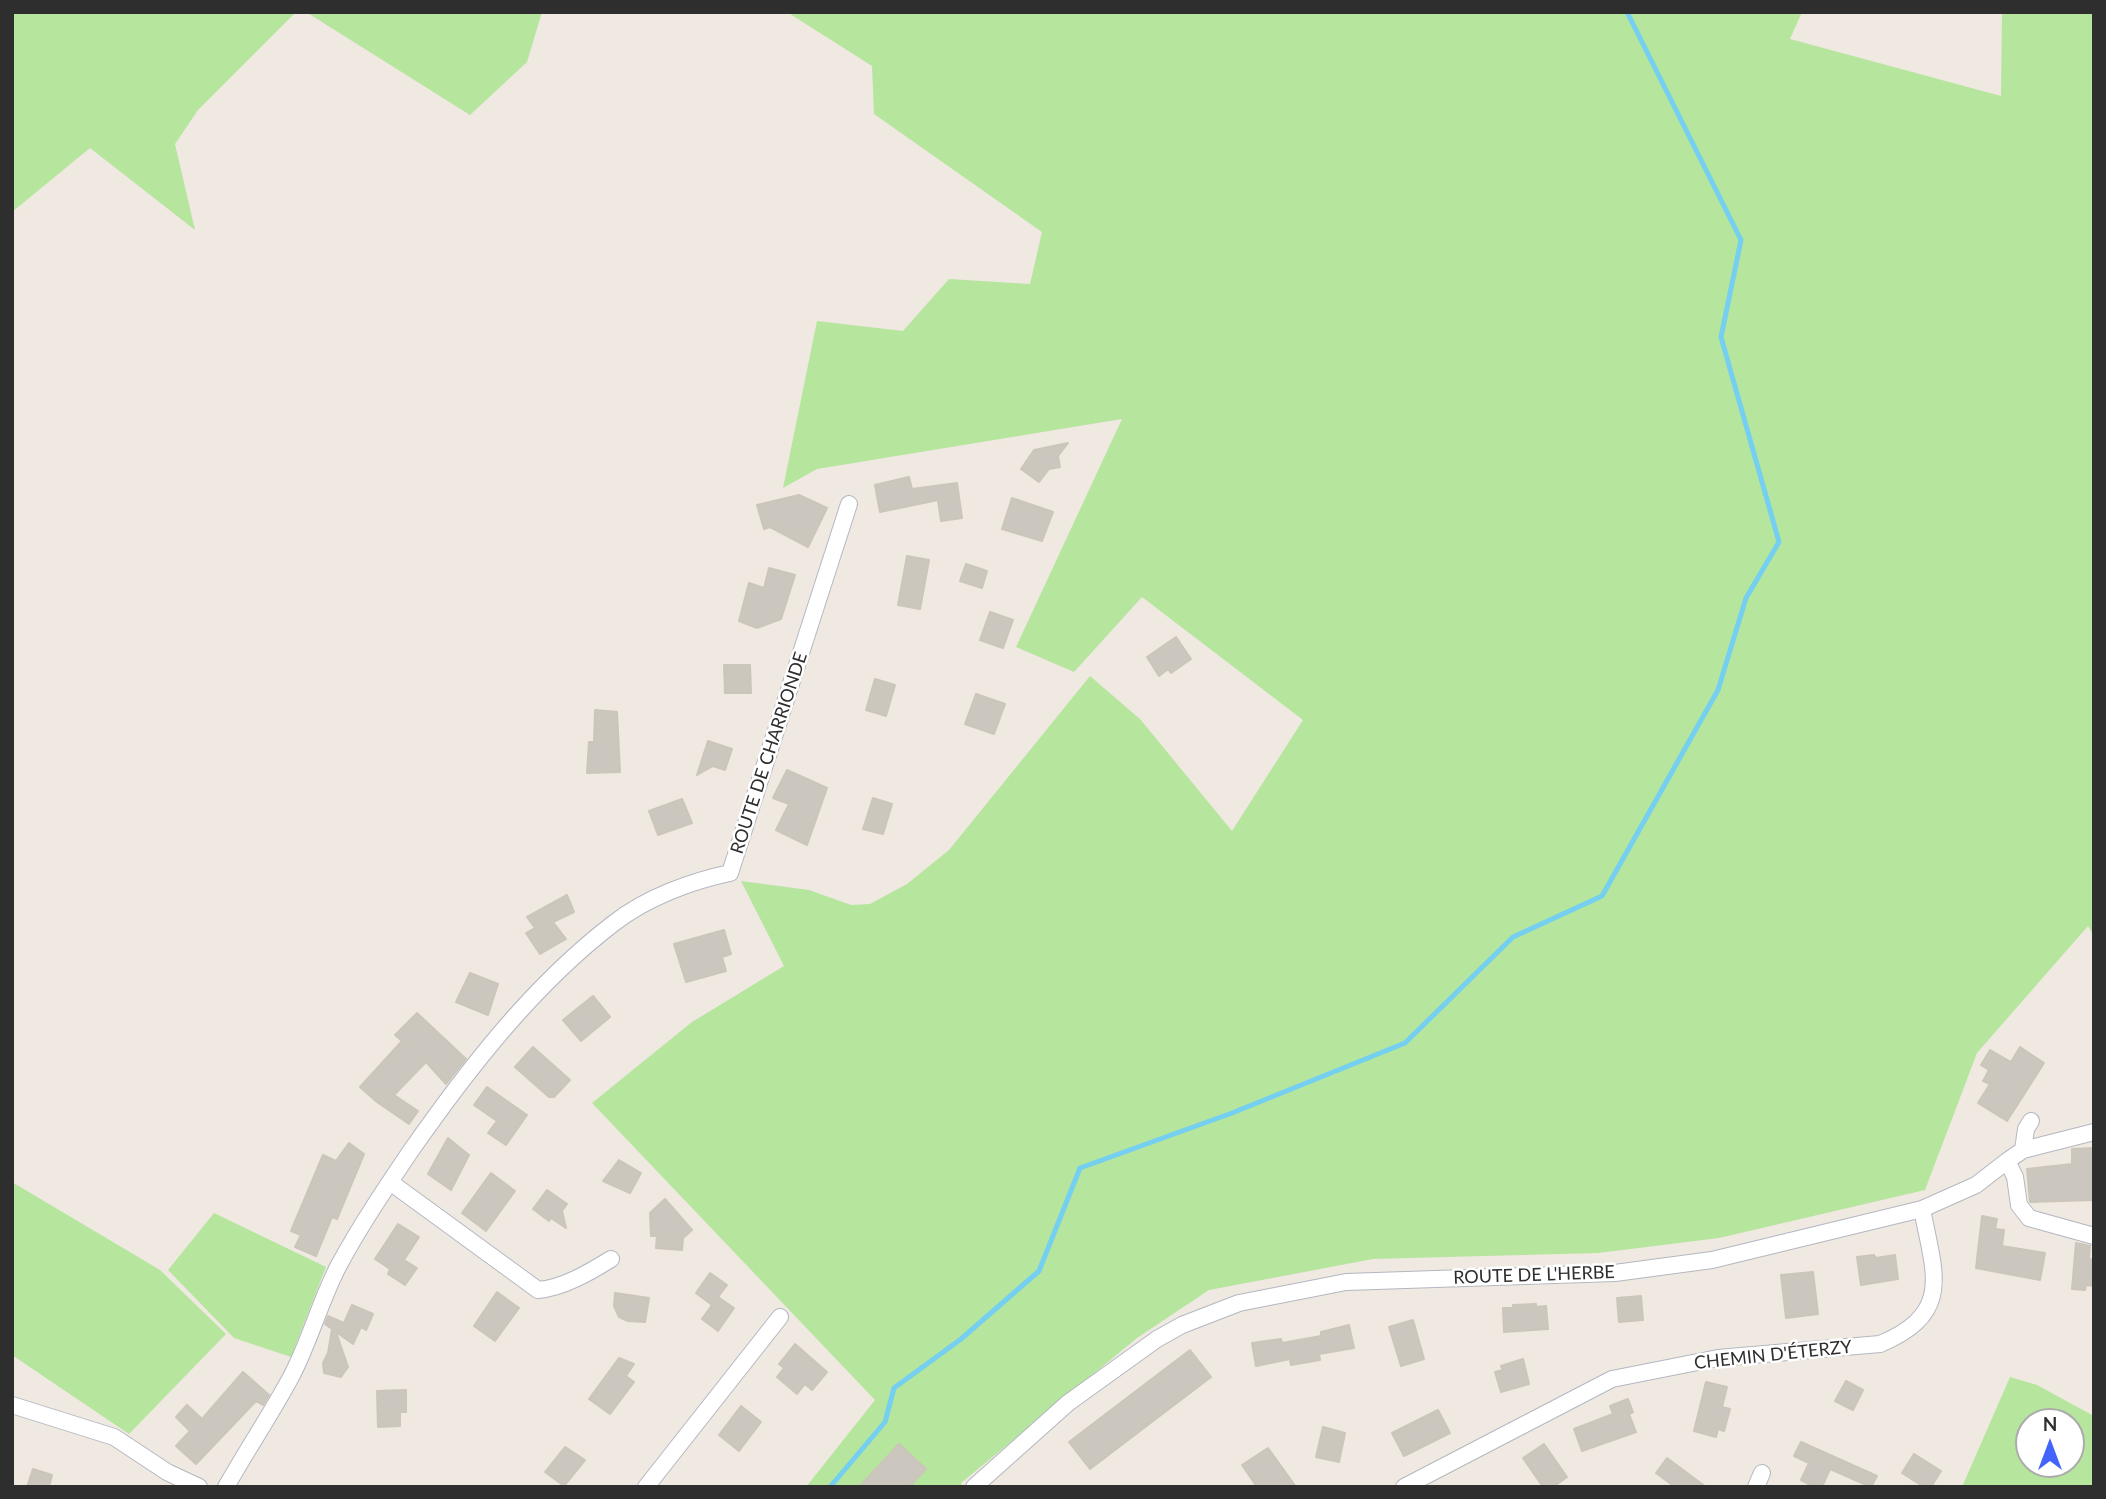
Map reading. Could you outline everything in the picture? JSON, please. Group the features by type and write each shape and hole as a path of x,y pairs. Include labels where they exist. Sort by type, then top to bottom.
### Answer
{"street":[{"name":"ROUTE DE CHARRIONDE","path":"226,1487 291,1376 339,1265 390,1182 447,1099 499,1035 528,1002 616,922 647,904 702,879 730,873 849,504"},
{"path":"2031,1121 2026,1129 2023,1150 2094,1132"},
{"name":"ROUTE DE L'HERBE","path":"974,1487 1068,1403 1157,1339 1182,1325 1239,1303 1346,1282 1615,1273 1712,1260 1922,1209 1976,1185 2023,1150"},
{"path":"2007,1161 2015,1177 2019,1205 2029,1218 2094,1236"},
{"path":"390,1182 538,1290 550,1289 611,1259"},
{"name":"CHEMIN D'ÉTERZY","path":"1404,1487 1612,1379 1718,1358 1880,1344 1904,1334 1921,1319 1933,1296 1935,1282 1922,1209"},
{"path":"646,1487 780,1317"},
{"path":"12,1405 114,1437 167,1472 199,1487"}],"green space":[{"path":"12,12 296,12 198,110 175,144 195,230 90,148 12,212"},
{"path":"306,12 542,12 527,62 470,115"},
{"path":"787,12 1802,12 1790,39 2001,96 2002,12 2094,12 2094,936 2088,926 1977,1053 1925,1190 1719,1238 1598,1253 1373,1259 1209,1290 1137,1338 961,1483 963,1487 806,1487 875,1400 592,1103 692,1022 784,966 741,881 809,890 851,905 870,904 907,884 949,850 1090,676 1140,719 1232,831 1303,720 1142,597 1074,672 1016,647 1122,419 817,469 783,488 817,321 903,331 949,279 1030,284 1042,232 874,114 872,66"},
{"path":"12,1182 160,1270 226,1334 129,1434 12,1355"},
{"path":"214,1213 326,1267 291,1357 234,1338 168,1270"},
{"path":"2010,1377 2037,1385 2079,1408 2015,1408 2015,1478 2085,1478 2085,1411 2094,1416 2094,1487 1962,1487"}],"building":[{"path":"1068,443 1058,456 1060,467 1049,469 1039,482 1021,469 1034,450"},
{"path":"909,477 912,489 957,483 962,518 941,521 938,500 880,512 875,485"},
{"path":"799,495 827,508 808,547 770,527 764,529 757,505"},
{"path":"1012,498 1053,512 1042,541 1002,529"},
{"path":"907,556 929,560 920,609 898,605"},
{"path":"966,564 987,571 982,588 960,581"},
{"path":"769,568 795,575 781,619 757,628 739,621 749,583 764,588"},
{"path":"990,612 1013,620 1003,648 980,640"},
{"path":"1176,637 1191,659 1171,673 1168,669 1159,676 1147,657"},
{"path":"724,665 750,665 751,693 725,693"},
{"path":"875,679 895,685 886,716 866,710"},
{"path":"976,694 1005,704 994,734 965,724"},
{"path":"595,710 617,712 620,772 587,773 589,742 594,742"},
{"path":"708,741 732,749 725,770 713,766 697,775"},
{"path":"787,770 827,788 807,845 776,830 789,804 773,798"},
{"path":"873,798 892,804 883,834 863,829"},
{"path":"682,799 692,823 658,835 649,811"},
{"path":"567,895 574,912 553,922 566,939 540,954 526,933 535,928 527,917"},
{"path":"724,930 731,954 722,957 726,971 686,982 674,944"},
{"path":"470,973 498,984 488,1015 456,1002"},
{"path":"593,996 610,1017 581,1041 563,1020"},
{"path":"417,1013 466,1059 446,1084 426,1062 394,1095 418,1111 409,1124 360,1087 402,1041 395,1035"},
{"path":"533,1047 570,1080 554,1097 549,1097 515,1067"},
{"path":"2020,1047 2044,1063 2007,1121 1978,1103 1990,1084 1983,1081 1989,1070 1981,1065 1990,1050 2011,1062"},
{"path":"487,1087 527,1115 506,1145 488,1133 497,1121 474,1105"},
{"path":"448,1138 469,1155 451,1190 428,1174"},
{"path":"349,1143 364,1154 337,1219 332,1217 316,1256 295,1247 301,1235 291,1231 323,1155 336,1161"},
{"path":"2094,1148 2094,1200 2030,1202 2027,1169 2072,1164 2072,1149"},
{"path":"619,1160 641,1173 630,1193 603,1181"},
{"path":"491,1173 515,1191 486,1231 462,1213"},
{"path":"547,1190 567,1204 562,1211 566,1228 551,1218 549,1221 533,1209"},
{"path":"665,1199 692,1230 683,1238 682,1250 656,1248 657,1236 651,1236 650,1213"},
{"path":"1982,1216 1997,1219 1995,1229 2004,1230 2002,1246 2045,1253 2040,1280 1976,1268"},
{"path":"398,1224 419,1237 404,1260 417,1268 405,1285 388,1274 390,1269 375,1259"},
{"path":"2076,1243 2090,1246 2089,1259 2094,1260 2094,1286 2086,1285 2085,1290 2072,1289"},
{"path":"1874,1255 1876,1258 1895,1255 1898,1279 1861,1285 1857,1257"},
{"path":"1813,1272 1818,1314 1786,1318 1781,1275"},
{"path":"710,1273 727,1285 718,1297 734,1308 718,1331 702,1319 712,1305 696,1293"},
{"path":"497,1292 519,1308 495,1341 474,1326"},
{"path":"615,1293 649,1298 645,1322 628,1321 619,1317 614,1306"},
{"path":"1641,1296 1643,1320 1619,1322 1617,1298"},
{"path":"1536,1304 1536,1307 1546,1306 1548,1329 1504,1332 1503,1308"},
{"path":"352,1305 373,1314 366,1330 361,1327 353,1344 336,1332 348,1367 341,1377 324,1373 323,1363 328,1353 332,1329 325,1324 328,1316 344,1323"},
{"path":"1413,1320 1424,1359 1401,1366 1389,1327"},
{"path":"1349,1325 1354,1348 1319,1354 1320,1360 1291,1365 1290,1359 1256,1366 1252,1343 1281,1339 1282,1343 1321,1336 1321,1332"},
{"path":"795,1344 827,1372 812,1390 805,1384 797,1394 777,1377 784,1368 779,1364"},
{"path":"1190,1350 1211,1377 1090,1469 1069,1442"},
{"path":"619,1358 634,1364 626,1376 634,1382 610,1414 589,1399"},
{"path":"1523,1359 1529,1384 1501,1392 1495,1372 1503,1370 1501,1366"},
{"path":"243,1372 269,1395 263,1405 256,1401 196,1464 176,1446 190,1431 176,1417 187,1405 202,1419"},
{"path":"1846,1381 1863,1390 1853,1410 1835,1401"},
{"path":"1706,1382 1727,1387 1722,1407 1730,1409 1724,1431 1718,1429 1716,1437 1694,1431"},
{"path":"406,1390 406,1412 400,1412 400,1426 378,1427 377,1391"},
{"path":"1628,1399 1633,1412 1629,1414 1636,1432 1582,1451 1574,1429 1613,1414 1610,1406"},
{"path":"741,1406 761,1422 739,1451 719,1435"},
{"path":"1438,1410 1450,1433 1404,1456 1392,1433"},
{"path":"1323,1427 1345,1433 1339,1462 1316,1457"},
{"path":"1801,1442 1877,1476 1871,1487 1830,1469 1822,1487 1814,1487 1801,1480 1809,1463 1794,1456"},
{"path":"899,1444 926,1469 909,1487 859,1487"},
{"path":"1544,1444 1567,1477 1553,1487 1543,1487 1523,1458"},
{"path":"565,1447 585,1460 564,1486 545,1472"},
{"path":"1268,1448 1296,1487 1257,1487 1242,1465"},
{"path":"1914,1454 1941,1471 1931,1487 1924,1487 1902,1473"},
{"path":"1667,1458 1706,1487 1675,1487 1656,1473"},
{"path":"33,1469 52,1475 49,1487 27,1487"}],"waterway":[{"path":"830,1487 885,1422 894,1388 961,1339 1039,1271 1080,1168 1232,1113 1405,1043 1513,937 1602,896 1718,690 1746,598 1779,542 1721,337 1741,240 1627,12"}]}
